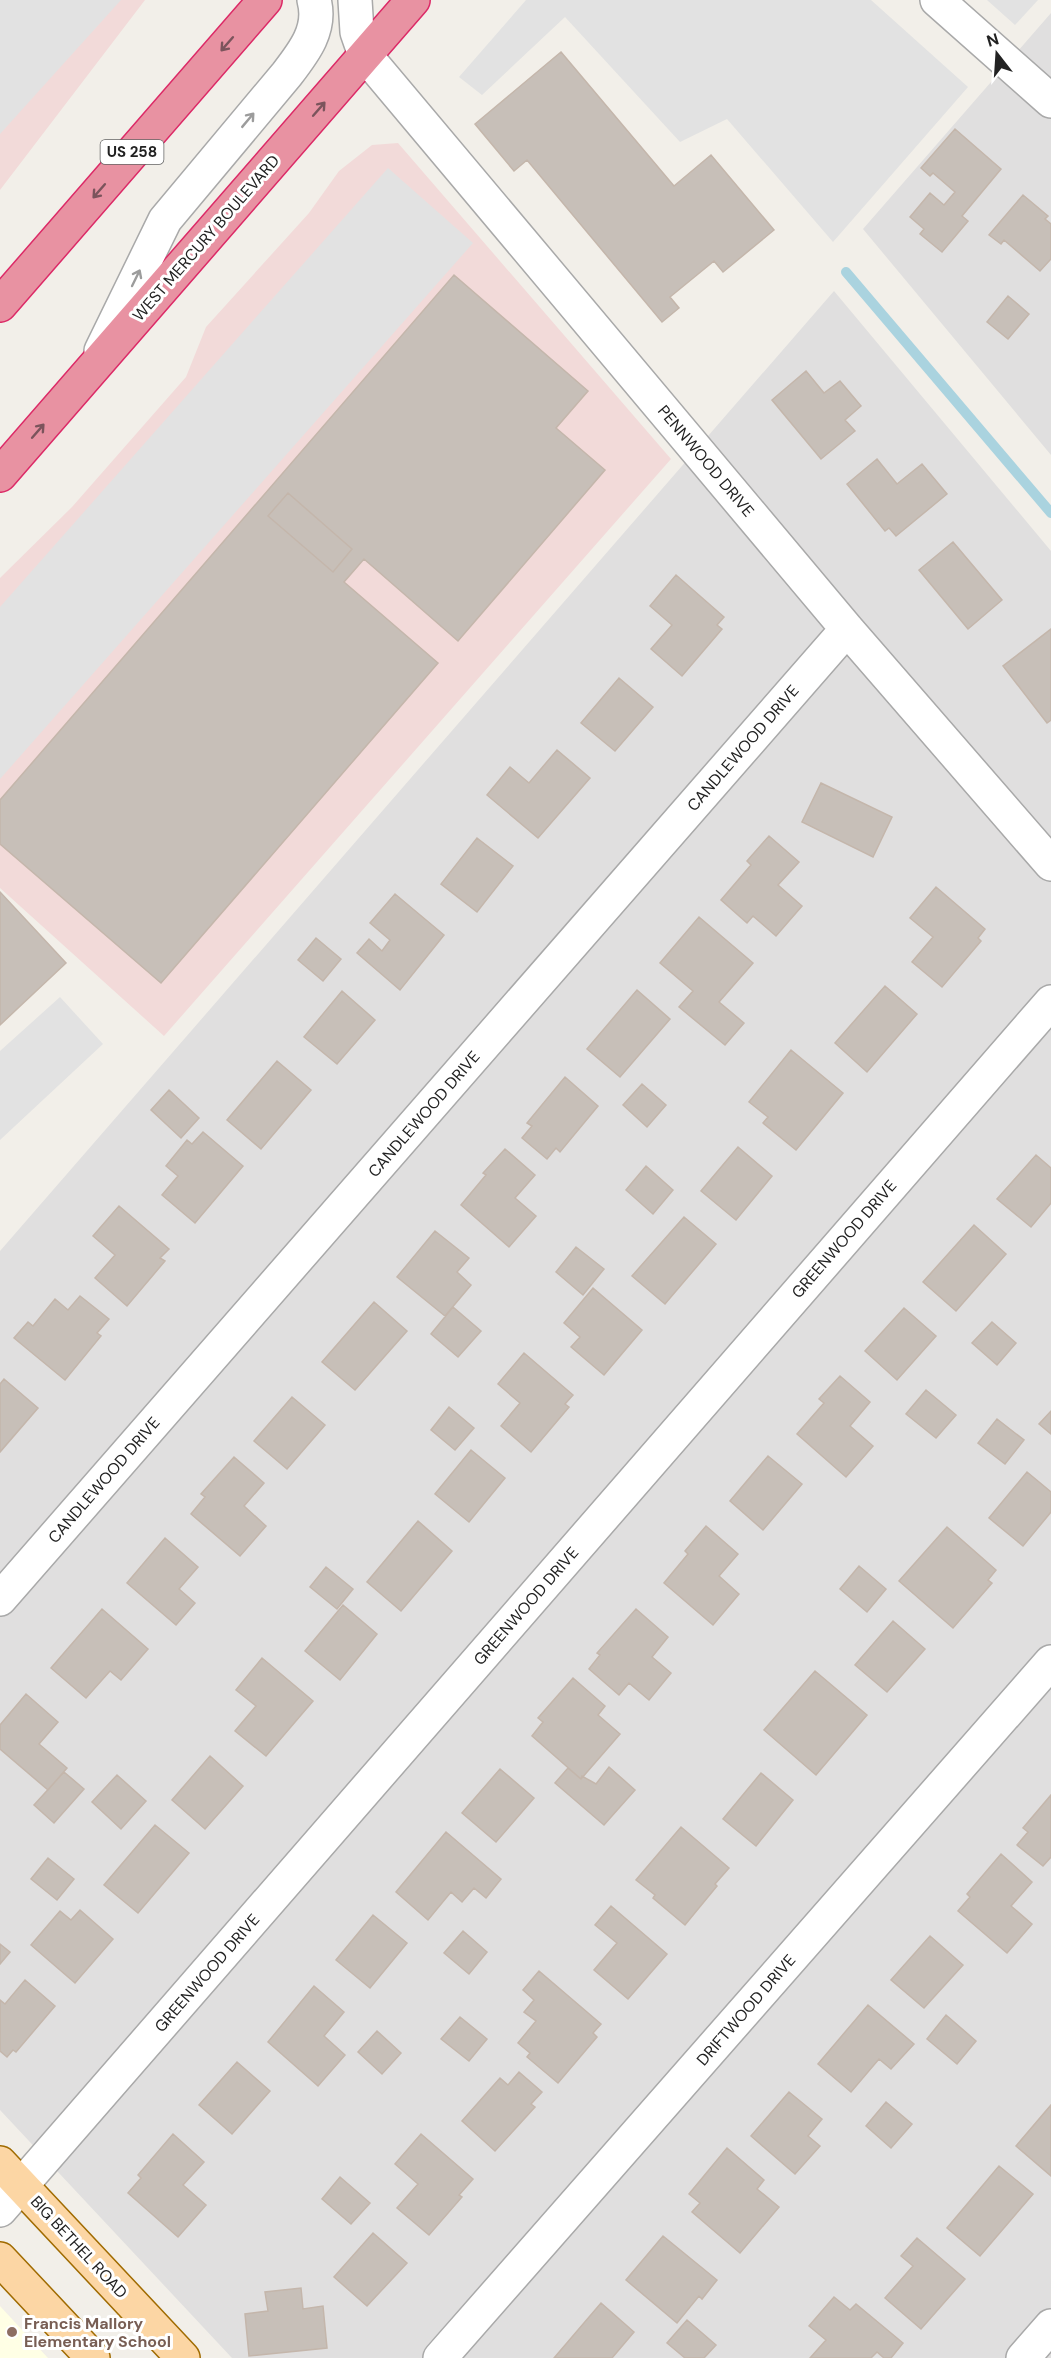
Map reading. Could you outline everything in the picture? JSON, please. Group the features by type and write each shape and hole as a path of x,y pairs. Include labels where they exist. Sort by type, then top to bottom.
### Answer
{"highway":[{"name":"US 258","path":"0,305 265,0"},
{"name":"WEST MERCURY BOULEVARD","path":"0,476 413,0"}],"main road":[{"name":"BIG BETHEL ROAD","path":"11,2174 183,2358"},
{"path":"0,2259 93,2358"}],"street":[{"path":"93,369 165,220 305,51 316,23 317,9 314,0"},
{"path":"356,0 357,32 365,55"},
{"path":"937,0 1051,101"},
{"name":"PENNWOOD DRIVE","path":"365,55 847,629 1051,864"},
{"name":"CANDLEWOOD DRIVE","path":"0,1599 847,629"},
{"name":"GREENWOOD DRIVE","path":"0,2210 11,2174 1051,1002"},
{"name":"DRIFTWOOD DRIVE","path":"440,2358 1051,1662"},
{"path":"1023,2358 1051,2326"}],"shaded area":[{"path":"0,0 145,0 0,190"},
{"path":"0,0 121,0 0,134"},
{"path":"526,0 871,0 968,87 833,242 727,119 680,142 565,17 482,95 459,77"},
{"path":"987,0 1038,0 1015,25"},
{"path":"1051,13 1051,455 863,229"},
{"path":"398,143 671,459 164,1036 0,888 0,578 72,507 186,377 206,327 309,213 339,171 372,145"},
{"path":"388,168 473,243 0,779 0,607"},
{"path":"834,291 1051,551 1051,2358 232,2358 0,2110 0,1251"},
{"path":"60,997 103,1044 0,1140 0,1051"},
{"name":"Francis Mallory Elementary School","path":"0,2306 48,2358 0,2358"}],"building":[{"path":"561,52 674,186 711,155 774,230 723,272 714,261 670,297 679,308 662,322 527,160 514,171 475,124"},
{"path":"955,129 1001,169 962,216 968,221 942,252 920,234 924,229 910,217 930,193 944,205 955,192 933,173 930,176 921,168"},
{"path":"1023,195 1048,216 1045,219 1051,224 1051,259 1040,271 1004,240 1001,244 989,235"},
{"path":"454,275 588,391 556,428 605,470 458,641 364,559 344,582 438,663 161,983 0,844 0,800","holes":["288,493 352,549 333,572 268,516"]},
{"path":"1008,296 1029,314 1008,339 987,322"},
{"path":"806,371 824,393 840,381 861,406 845,420 855,431 821,459 772,400"},
{"path":"877,459 897,484 922,464 947,494 896,536 889,528 885,531 847,484"},
{"path":"288,493 352,549 333,572 268,516"},
{"path":"953,542 1002,600 968,629 919,570"},
{"path":"676,575 724,617 717,625 722,629 682,676 651,649 672,625 650,606"},
{"path":"1051,629 1051,720 1047,723 1003,666"},
{"path":"619,678 653,707 615,751 581,723"},
{"path":"557,750 590,778 538,838 487,795 510,767 529,783"},
{"path":"821,783 892,817 873,857 802,822"},
{"path":"769,836 799,862 778,885 802,906 776,936 753,916 747,923 721,900 751,865 747,861"},
{"path":"477,838 513,866 477,912 441,884"},
{"path":"936,887 985,929 978,938 981,941 942,987 912,962 933,937 910,918"},
{"path":"0,892 66,963 0,1025"},
{"path":"395,894 444,935 400,990 357,953 369,939 382,951 390,940 370,923"},
{"path":"699,917 753,963 719,1002 744,1023 725,1045 679,1007 693,991 660,963"},
{"path":"316,938 341,959 323,981 298,960"},
{"path":"885,986 917,1014 867,1072 835,1043"},
{"path":"637,990 670,1019 620,1077 587,1049"},
{"path":"342,991 375,1020 337,1064 304,1037"},
{"path":"791,1050 843,1093 796,1150 763,1123 768,1117 749,1102"},
{"path":"277,1061 311,1090 261,1149 227,1120"},
{"path":"565,1077 598,1106 560,1152 556,1148 547,1159 522,1138 532,1126 527,1123"},
{"path":"642,1084 666,1105 647,1127 623,1105"},
{"path":"169,1090 199,1118 181,1138 151,1110"},
{"path":"203,1132 243,1166 195,1223 162,1195 178,1176 166,1166 187,1140 192,1144"},
{"path":"738,1147 772,1176 736,1220 701,1191"},
{"path":"505,1149 535,1175 515,1198 536,1216 509,1247 461,1205 486,1175 483,1173"},
{"path":"1036,1155 1051,1168 1051,1203 1031,1227 997,1199"},
{"path":"646,1166 673,1190 653,1214 626,1190"},
{"path":"119,1206 169,1249 160,1258 165,1261 127,1306 95,1278 115,1255 93,1236"},
{"path":"684,1217 716,1244 665,1304 632,1276"},
{"path":"974,1225 1006,1254 956,1311 923,1282"},
{"path":"435,1231 469,1258 457,1272 471,1285 445,1316 397,1277"},
{"path":"576,1247 604,1269 583,1295 556,1272"},
{"path":"593,1288 642,1330 604,1375 571,1347 580,1337 564,1323"},
{"path":"80,1296 109,1319 97,1333 101,1336 65,1380 14,1338 28,1322 33,1326 55,1299 68,1310"},
{"path":"374,1302 407,1331 355,1390 322,1362"},
{"path":"453,1307 481,1331 458,1357 431,1334"},
{"path":"904,1308 936,1336 897,1380 865,1351"},
{"path":"992,1322 1016,1343 997,1365 972,1343"},
{"path":"524,1353 573,1395 565,1404 569,1407 531,1452 501,1426 520,1403 498,1384"},
{"path":"840,1376 870,1402 850,1426 873,1446 846,1477 797,1434 824,1403 819,1399"},
{"path":"4,1379 38,1408 0,1452 0,1384"},
{"path":"926,1390 956,1415 936,1438 906,1414"},
{"path":"292,1397 325,1425 287,1469 254,1441"},
{"path":"449,1407 474,1428 455,1450 431,1430"},
{"path":"1051,1411 1051,1434 1039,1424"},
{"path":"997,1419 1024,1440 1005,1464 978,1443"},
{"path":"471,1450 505,1478 469,1522 435,1494"},
{"path":"768,1456 802,1484 763,1530 730,1501"},
{"path":"234,1457 264,1483 244,1506 266,1526 240,1556 191,1514 205,1497 201,1494"},
{"path":"1027,1472 1051,1492 1051,1512 1023,1546 989,1518"},
{"path":"418,1521 452,1551 401,1611 367,1582"},
{"path":"706,1526 738,1554 719,1576 739,1594 713,1625 664,1583 688,1554 685,1551"},
{"path":"947,1527 996,1570 988,1580 992,1583 953,1628 899,1581"},
{"path":"165,1538 198,1567 179,1589 195,1603 176,1625 127,1583"},
{"path":"859,1566 886,1589 867,1612 840,1589"},
{"path":"326,1567 353,1589 337,1609 310,1587"},
{"path":"343,1605 377,1634 340,1680 305,1651"},
{"path":"102,1609 148,1649 121,1680 110,1671 86,1698 51,1668"},
{"path":"636,1609 668,1637 652,1657 671,1673 649,1700 629,1683 619,1695 589,1669 600,1655 597,1653"},
{"path":"893,1621 925,1649 887,1692 855,1665"},
{"path":"262,1658 313,1701 266,1756 235,1731 256,1706 236,1690"},
{"path":"815,1671 867,1715 816,1775 764,1730"},
{"path":"573,1678 605,1706 598,1715 620,1734 581,1779 532,1736 543,1722 538,1718"},
{"path":"26,1694 58,1722 39,1744 67,1768 48,1790 0,1749 0,1725"},
{"path":"210,1756 243,1786 205,1829 172,1800"},
{"path":"609,1767 635,1790 604,1825 555,1783 568,1768 581,1779 582,1776 596,1784"},
{"path":"500,1769 534,1798 496,1842 462,1813"},
{"path":"64,1772 84,1789 54,1823 34,1805"},
{"path":"761,1773 793,1800 756,1846 723,1819"},
{"path":"117,1775 146,1801 121,1829 92,1802"},
{"path":"1051,1795 1051,1857 1043,1866 1017,1845 1028,1832 1023,1828"},
{"path":"155,1825 189,1853 138,1913 104,1885"},
{"path":"681,1827 729,1868 685,1925 653,1898 655,1895 636,1880"},
{"path":"446,1832 501,1879 486,1898 474,1888 462,1902 451,1892 428,1920 396,1892"},
{"path":"1001,1854 1032,1882 1011,1906 1032,1924 1007,1953 958,1911 970,1897 967,1894"},
{"path":"48,1858 74,1879 57,1900 31,1879"},
{"path":"611,1906 667,1954 628,1999 594,1970 617,1943 595,1925"},
{"path":"80,1910 113,1939 75,1983 31,1945 60,1911 71,1920"},
{"path":"373,1915 407,1943 370,1988 336,1960"},
{"path":"463,1931 487,1952 469,1974 444,1953"},
{"path":"930,1936 963,1965 924,2008 891,1980"},
{"path":"0,1944 10,1952 0,1964"},
{"path":"539,1971 601,2024 593,2033 597,2037 558,2083 527,2057 530,2053 518,2043 536,2021 524,2012 534,2000 523,1990"},
{"path":"25,1980 55,2006 16,2052 13,2050 7,2057 0,2051 0,2000 5,2004"},
{"path":"314,1986 344,2012 324,2036 345,2055 318,2086 268,2042"},
{"path":"868,2005 914,2044 891,2069 879,2059 851,2092 818,2064"},
{"path":"946,2015 976,2041 957,2064 927,2039"},
{"path":"460,2017 487,2039 469,2061 441,2039"},
{"path":"377,2031 401,2053 382,2074 358,2052"},
{"path":"237,2062 270,2091 232,2134 199,2105"},
{"path":"519,2072 542,2092 531,2104 535,2107 495,2151 462,2121 500,2078 508,2085"},
{"path":"789,2092 822,2119 808,2136 820,2146 795,2174 751,2136"},
{"path":"886,2102 912,2124 891,2148 866,2126"},
{"path":"1051,2105 1051,2176 1016,2146"},
{"path":"173,2134 204,2162 183,2185 206,2205 178,2237 128,2193 141,2178 138,2175"},
{"path":"421,2134 473,2179 459,2195 462,2197 429,2235 397,2208 418,2184 395,2164"},
{"path":"727,2148 764,2180 757,2189 779,2207 740,2253 692,2212 700,2203 689,2194"},
{"path":"999,2166 1033,2194 980,2256 947,2228"},
{"path":"340,2177 370,2203 351,2224 322,2199"},
{"path":"373,2233 407,2263 367,2306 334,2277"},
{"path":"663,2236 717,2280 702,2299 699,2296 677,2323 626,2280"},
{"path":"917,2238 965,2279 921,2329 885,2298 913,2266 901,2256"},
{"path":"301,2288 303,2309 323,2306 327,2348 249,2356 245,2314 268,2311 265,2292"},
{"path":"834,2297 850,2310 856,2304 903,2343 891,2358 884,2358 877,2352 871,2358 810,2358 826,2340 809,2326"},
{"path":"601,2303 634,2332 612,2358 554,2358"},
{"path":"687,2320 716,2345 704,2358 685,2358 667,2343"}],"waterway":[{"path":"846,272 1051,513"}],"place":[{"name":"Francis Mallory Elementary School","path":"12,2332"}]}
